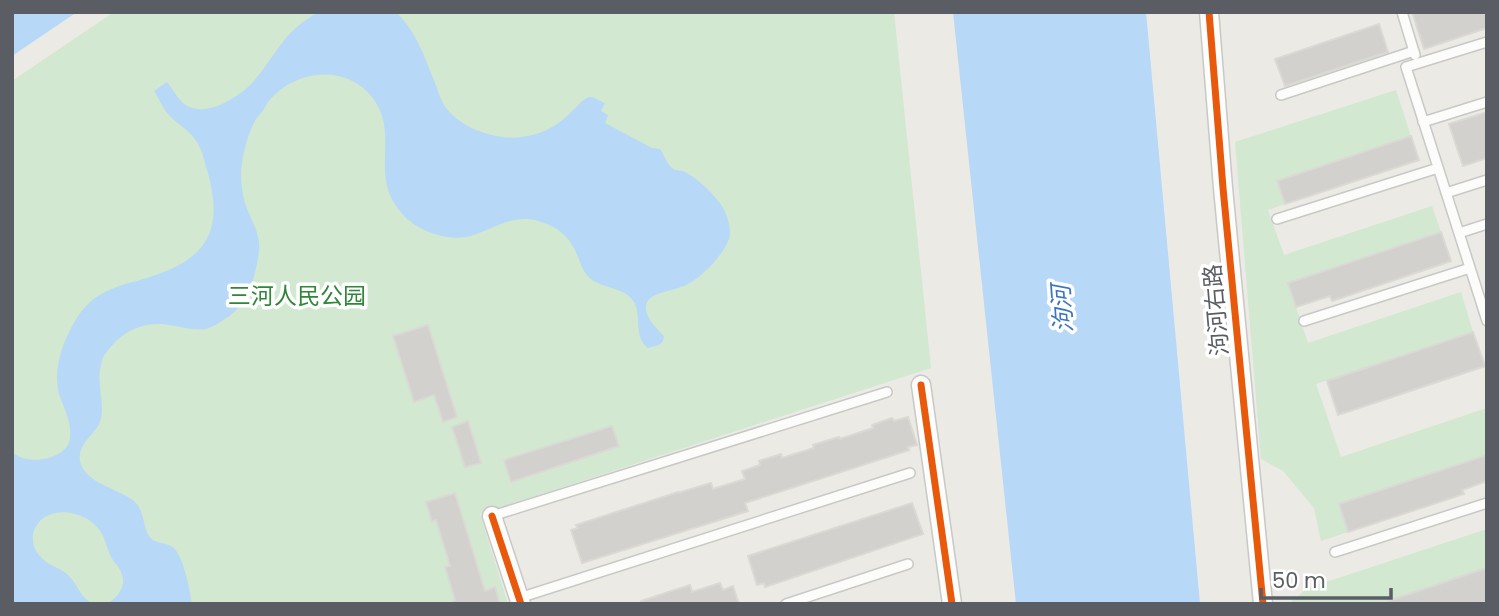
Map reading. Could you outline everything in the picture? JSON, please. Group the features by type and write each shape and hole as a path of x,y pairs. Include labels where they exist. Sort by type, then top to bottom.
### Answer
{"street":[{"name":"泃河右路","path":"1209,12 1263,604"},
{"path":"921,385 952,604"},
{"path":"492,516 520,601"}],"lane":[{"path":"1402,12 1418,63"},
{"path":"1487,41 1406,67 1485,307 1487,321"},
{"path":"1281,95 1414,51"},
{"path":"1423,122 1487,102"},
{"path":"1277,219 1438,168"},
{"path":"1446,193 1487,180"},
{"path":"1459,233 1487,224"},
{"path":"1304,321 1470,268"},
{"path":"492,516 887,392"},
{"path":"520,601 910,473"},
{"path":"1335,552 1487,503"},
{"path":"786,604 908,564"}],"green space":[{"name":"三河人民公园","path":"114,12 894,12 931,368 480,514 508,604 12,604 12,81"},
{"path":"1396,90 1411,136 1278,180 1285,204 1268,210 1284,255 1432,206 1441,232 1288,283 1308,343 1461,292 1473,332 1316,384 1341,457 1487,408 1487,455 1339,504 1348,532 1321,541 1314,508 1283,471 1261,459 1235,142"},
{"path":"1487,529 1487,568 1380,604 1288,604 1308,588"}],"water":[{"path":"12,12 77,12 12,56"},
{"path":"320,12 397,13 420,46 446,108 464,124 486,134 511,138 536,134 559,123 587,98 605,103 601,111 608,115 605,123 652,148 660,149 673,169 691,175 715,196 729,224 730,235 722,253 694,281 658,294 647,303 650,320 664,336 659,345 648,348 639,332 634,302 625,293 589,277 572,244 558,230 528,219 510,221 462,238 443,236 420,228 399,210 390,196 386,182 384,125 372,97 361,86 334,75 305,77 291,83 268,102 256,119 244,153 242,192 259,244 256,269 246,296 235,311 209,328 149,325 131,330 116,341 104,355 100,369 101,418 80,454 83,469 88,475 134,501 151,538 175,550 185,572 192,604 107,604 117,596 122,586 120,570 96,526 82,516 64,512 47,516 40,521 33,533 34,546 42,559 68,575 85,598 93,604 12,604 12,453 25,459 40,460 59,453 68,444 70,428 58,390 57,376 60,354 77,317 101,294 169,270 185,261 197,252 211,227 214,212 212,194 201,151 194,138 168,114 154,91 167,82 182,102 192,108 220,105 246,89 291,33 305,20"},
{"name":"泃河","path":"953,12 1146,12 1200,604 1016,604"}],"building":[{"path":"1412,12 1487,12 1487,28 1424,49"},
{"path":"1379,24 1388,52 1285,86 1275,59"},
{"path":"1487,112 1487,158 1463,166 1449,124"},
{"path":"1411,136 1419,160 1285,204 1277,181"},
{"path":"1441,232 1451,261 1332,301 1330,296 1296,307 1288,283"},
{"path":"428,325 457,417 443,422 434,395 414,402 393,336"},
{"path":"1473,332 1485,366 1338,415 1327,381"},
{"path":"908,417 917,445 908,447 909,450 745,503 748,511 582,563 571,530 578,528 576,525 711,483 713,489 745,479 742,471 760,465 759,461 781,454 782,458 814,448 813,445 873,428 872,425 892,418 894,421"},
{"path":"468,421 481,463 465,467 452,427"},
{"path":"612,426 619,446 511,482 504,460"},
{"path":"1487,455 1487,481 1462,490 1464,494 1348,532 1339,504"},
{"path":"455,493 485,591 495,587 500,604 453,604 455,600 445,567 450,566 436,520 432,522 426,502"},
{"path":"912,503 923,534 765,587 764,583 757,585 748,556"},
{"path":"1487,568 1487,604 1389,604 1388,601"},
{"path":"720,583 723,590 733,586 739,604 641,604 641,601 690,585 692,592"}],"cycle path":[{"path":"1209,12 1263,604"},
{"path":"921,385 952,604"},
{"path":"492,516 521,604"}]}
